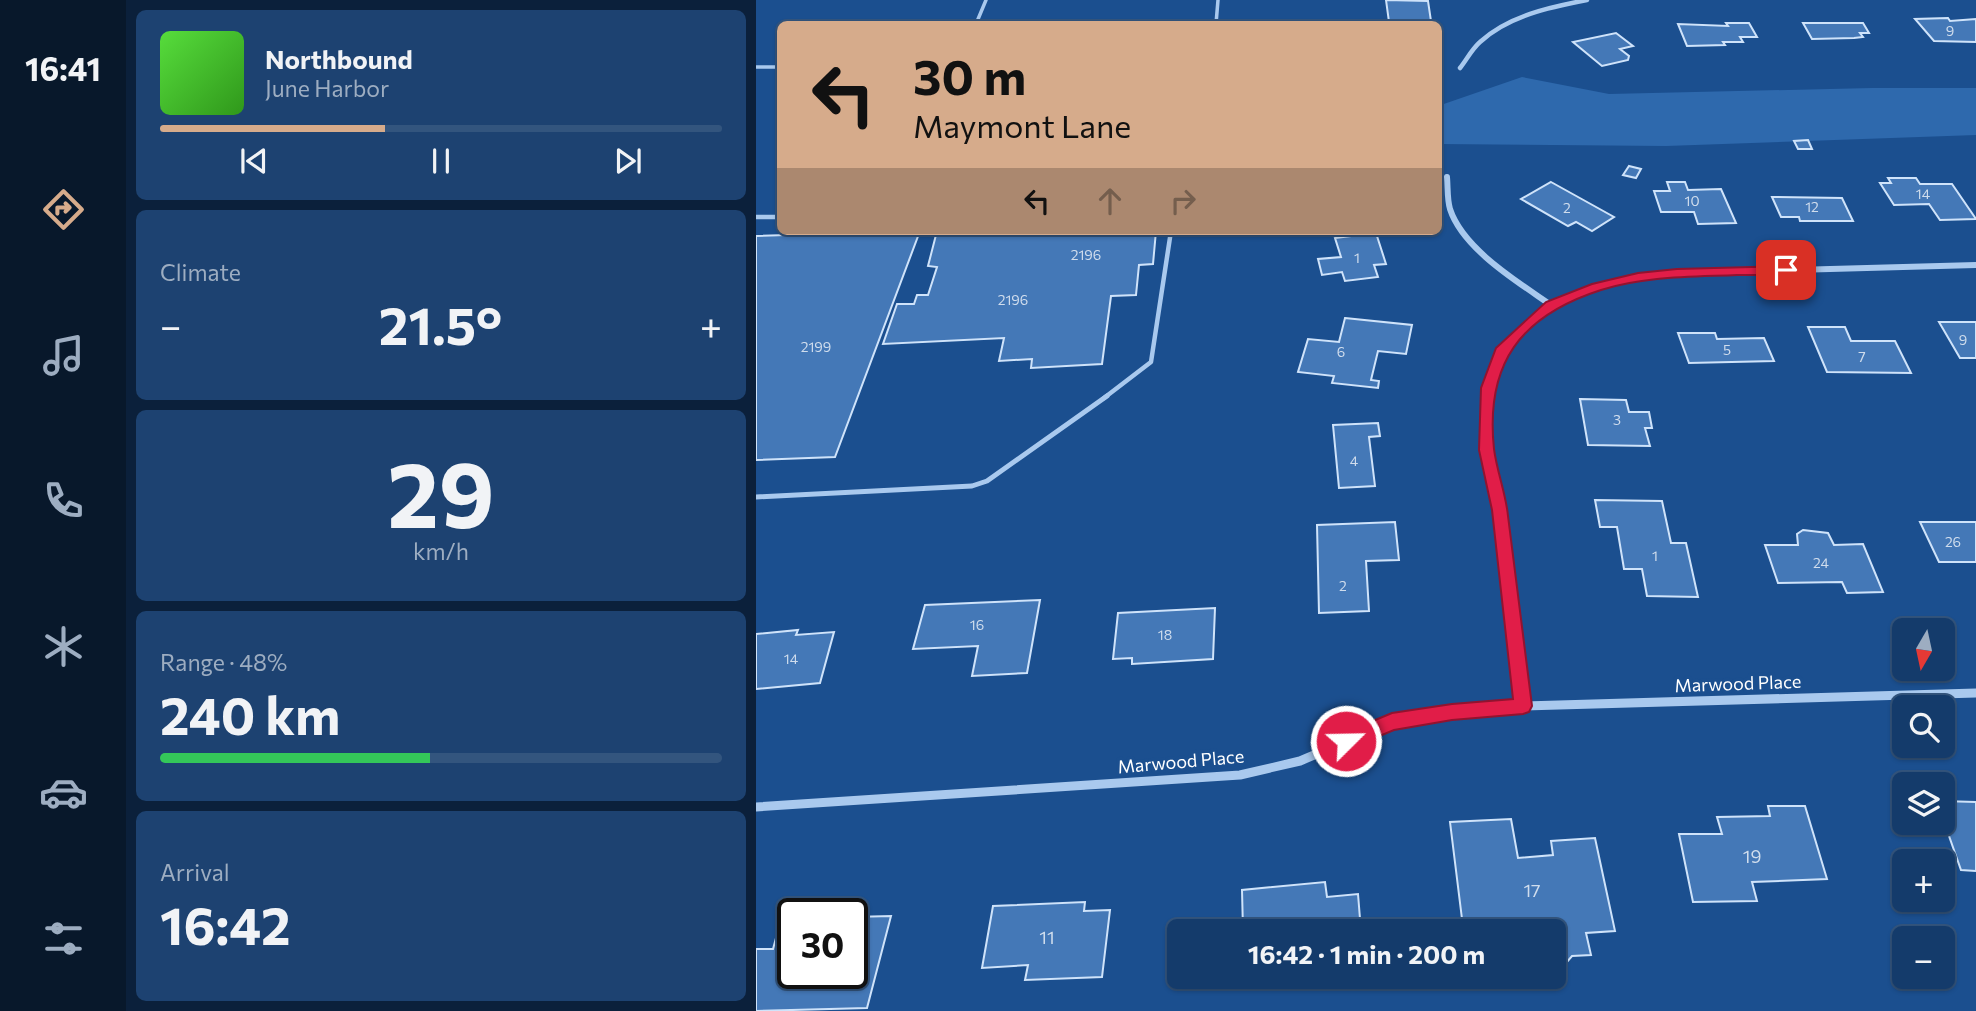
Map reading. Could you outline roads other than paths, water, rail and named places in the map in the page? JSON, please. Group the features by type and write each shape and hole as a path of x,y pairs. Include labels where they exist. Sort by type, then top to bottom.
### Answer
{"street":[{"path":"1460,68 1480,41 1490,33 1548,9 1587,0"},
{"path":"1447,177 1451,213 1472,241 1495,264 1551,305"},
{"path":"1523,706 1500,510 1487,450 1488,388 1501,351 1551,305 1597,287 1638,277 1677,273 1976,265"},
{"name":"Marwood Place","path":"756,807 1240,775 1300,761 1392,722 1452,712 1523,706 1976,693"}],"lane":[{"path":"977,21 986,0"},
{"path":"1216,21 1219,0"},
{"path":"756,67 777,66"},
{"path":"756,217 777,217"},
{"path":"756,497 972,486 987,481 1142,372 1151,362 1170,235"}]}
